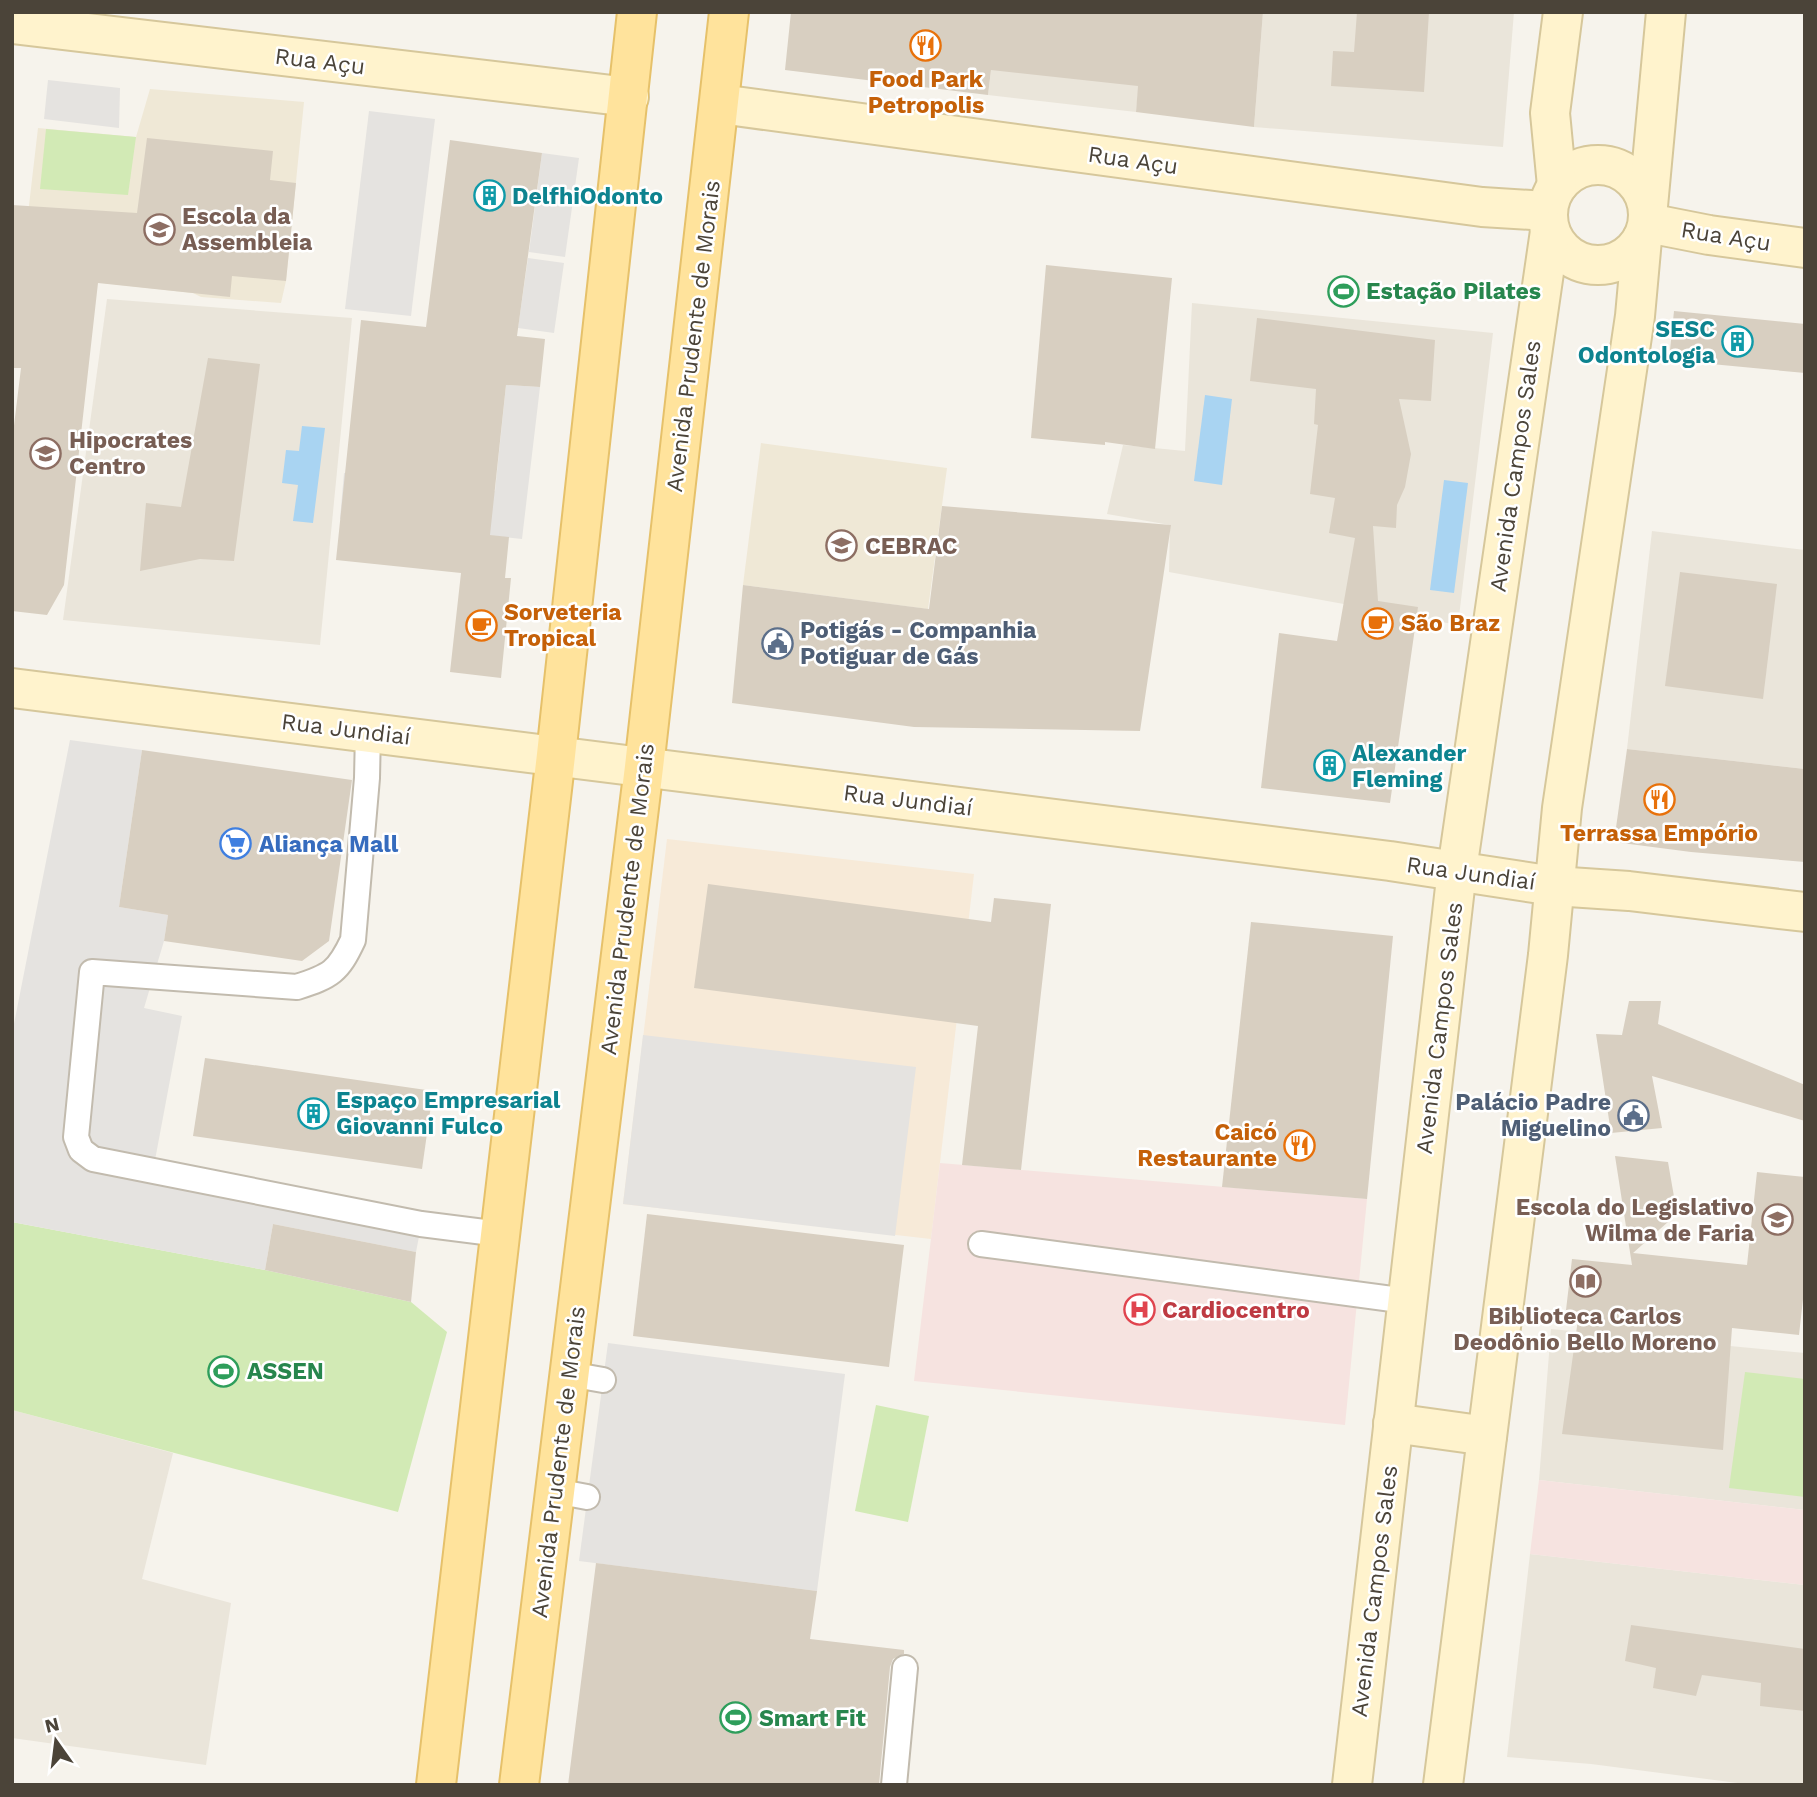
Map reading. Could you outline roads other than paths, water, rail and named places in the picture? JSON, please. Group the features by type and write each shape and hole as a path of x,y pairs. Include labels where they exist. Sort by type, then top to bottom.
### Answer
{"main road":[{"path":"436,1785 556,755 638,12"},
{"name":"Avenida Prudente de Morais","path":"519,1785 571,1494 586,1377 644,767 729,12"}],"street":[{"name":"Avenida Campos Sales","path":"1352,1785 1457,870 1551,209 1550,113 1563,12"},
{"path":"1443,1785 1548,955 1562,808 1635,316 1666,12"},
{"name":"Rua Açu","path":"12,24 629,97"},
{"name":"Rua Açu","path":"720,104 1482,207 1551,209"},
{"path":"1601,165 1617,169 1631,178 1642,191 1646,223 1625,257 1602,265 1585,264 1569,257 1557,246 1551,209 1569,174 1584,167 1601,165"},
{"name":"Rua Açu","path":"1646,223 1805,248"},
{"name":"Rua Jundiaí","path":"12,688 1457,870 1554,886 1629,891 1805,912"},
{"path":"1393,1423 1487,1436"}],"lane":[{"path":"369,732 353,940 342,964 323,979 298,986 92,972 76,1137 81,1150 93,1159 421,1224 500,1234"},
{"path":"981,1244 1407,1301"},
{"path":"894,1785 905,1668"}],"water":[{"path":"1205,395 1232,399 1222,485 1194,481"},
{"path":"302,426 325,428 313,523 293,521 298,485 282,483 286,450 299,451"},
{"path":"1444,480 1468,483 1454,593 1430,590"}],"place":[{"name":"Food Park Petropolis","path":"926,45"},
{"name":"DelfhiOdonto","path":"489,196"},
{"name":"Escola da Assembleia","path":"159,229"},
{"name":"Estação Pilates","path":"1343,291"},
{"name":"SESC Odontologia","path":"1738,342"},
{"name":"Hipocrates Centro","path":"46,453"},
{"name":"CEBRAC","path":"842,546"},
{"name":"São Braz","path":"1378,623"},
{"name":"Sorveteria Tropical","path":"481,625"},
{"name":"Potigás - Companhia Potiguar de Gás","path":"777,643"},
{"name":"Alexander Fleming","path":"1329,766"},
{"name":"Terrassa Empório","path":"1659,799"},
{"name":"Aliança Mall","path":"236,844"},
{"name":"Espaço Empresarial Giovanni Fulco","path":"313,1113"},
{"name":"Palácio Padre Miguelino","path":"1634,1115"},
{"name":"Caicó Restaurante","path":"1300,1145"},
{"name":"Escola do Legislativo Wilma de Faria","path":"1777,1220"},
{"name":"Biblioteca Carlos Deodônio Bello Moreno","path":"1585,1282"},
{"name":"Cardiocentro","path":"1139,1310"},
{"name":"ASSEN","path":"224,1371"},
{"name":"Smart Fit","path":"736,1718"}]}
